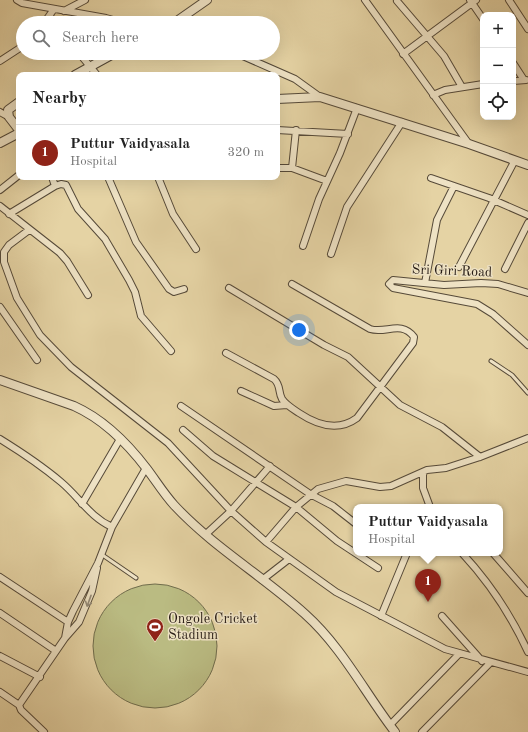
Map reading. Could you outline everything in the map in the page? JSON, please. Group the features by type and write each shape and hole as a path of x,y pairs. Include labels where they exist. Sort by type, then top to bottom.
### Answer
{"street":[{"path":"17,0 22,3 94,16"},
{"path":"64,11 85,0"},
{"path":"184,16 208,0"},
{"path":"364,0 469,144"},
{"path":"509,0 528,29"},
{"path":"398,1 447,61 462,87"},
{"path":"403,54 472,1 480,14"},
{"path":"50,16 54,9"},
{"path":"0,61 16,51"},
{"path":"84,60 94,72"},
{"path":"81,72 103,60"},
{"path":"252,60 279,72"},
{"path":"516,67 526,80"},
{"path":"280,72 295,79 320,97 402,122 528,165"},
{"path":"516,81 526,80"},
{"path":"433,95 445,90 480,84"},
{"path":"280,99 320,97"},
{"path":"16,104 8,110 9,117 16,128"},
{"path":"303,246 319,199 348,134 357,108"},
{"path":"0,112 9,117"},
{"path":"331,254 347,207 402,122"},
{"path":"280,130 348,134"},
{"path":"292,168 296,130"},
{"path":"0,143 16,134"},
{"path":"459,267 515,160"},
{"path":"280,168 292,168 327,181"},
{"path":"0,190 16,177"},
{"path":"431,178 494,200 528,215"},
{"path":"53,180 55,186"},
{"path":"109,180 136,242 169,290 174,292 184,289"},
{"path":"159,180 173,214 196,249"},
{"path":"9,214 55,186 61,184 66,185 78,209 105,239 133,288 142,316 171,350"},
{"path":"425,283 437,220 454,186"},
{"path":"0,206 68,261 88,295"},
{"path":"505,269 528,223"},
{"path":"29,230 9,244 4,252 4,262 17,298 40,335 71,366 168,443 231,511 266,542 336,592 445,650 528,672"},
{"name":"Sri Giri Road","path":"528,294 498,284 481,282 444,285 393,280 389,284 393,288 477,304 493,314 528,345"},
{"path":"226,352 278,382 282,399 287,405 312,421 322,425 350,423 364,410 413,343 414,337 410,332 401,328 376,331 370,329 292,284"},
{"path":"229,288 324,345 348,357 400,405 442,427 480,457"},
{"path":"0,307 38,360"},
{"path":"0,380 84,411 120,439 146,468 173,504 205,535 305,614 340,653 392,729 459,654"},
{"path":"241,391 274,406 287,405"},
{"path":"181,406 310,494 333,506 353,522"},
{"path":"183,430 213,456 296,507 337,541 353,552"},
{"path":"266,542 296,507 310,494 325,486 346,481 380,487 391,486 424,472 446,468 480,457 528,438"},
{"path":"0,439 46,469 62,483 95,518 112,527"},
{"path":"82,504 120,439"},
{"path":"205,535 231,511 270,466"},
{"path":"65,638 68,622 98,563 112,527 146,468"},
{"path":"424,472 423,488 429,504"},
{"path":"360,556 378,568"},
{"path":"381,616 406,556"},
{"path":"465,556 482,576 518,631 528,652"},
{"path":"496,556 527,588"},
{"path":"262,580 289,559"},
{"path":"19,705 83,614 94,586 98,563"},
{"path":"0,577 68,622"},
{"path":"0,613 56,651"},
{"path":"442,616 482,660"},
{"path":"0,656 40,677"},
{"path":"422,732 490,663"},
{"path":"0,692 19,705 21,710 44,732"}],"lane":[{"path":"491,361 512,375 528,393"},
{"path":"101,554 136,578"}],"green space":[{"name":"Ongole Cricket Stadium","path":"155,584 167,585 179,589 189,594 199,602 207,612 212,622 216,634 216,658 212,670 207,680 199,690 189,698 179,703 167,707 155,708 143,707 131,703 121,698 111,690 103,680 98,670 94,658 93,646 94,634 98,622 103,612 111,602 121,594 131,589 143,585"}],"place":[{"name":"Puttur Vaidyasala","path":"428,602"},
{"name":"Ongole Cricket Stadium","path":"155,642"}]}
